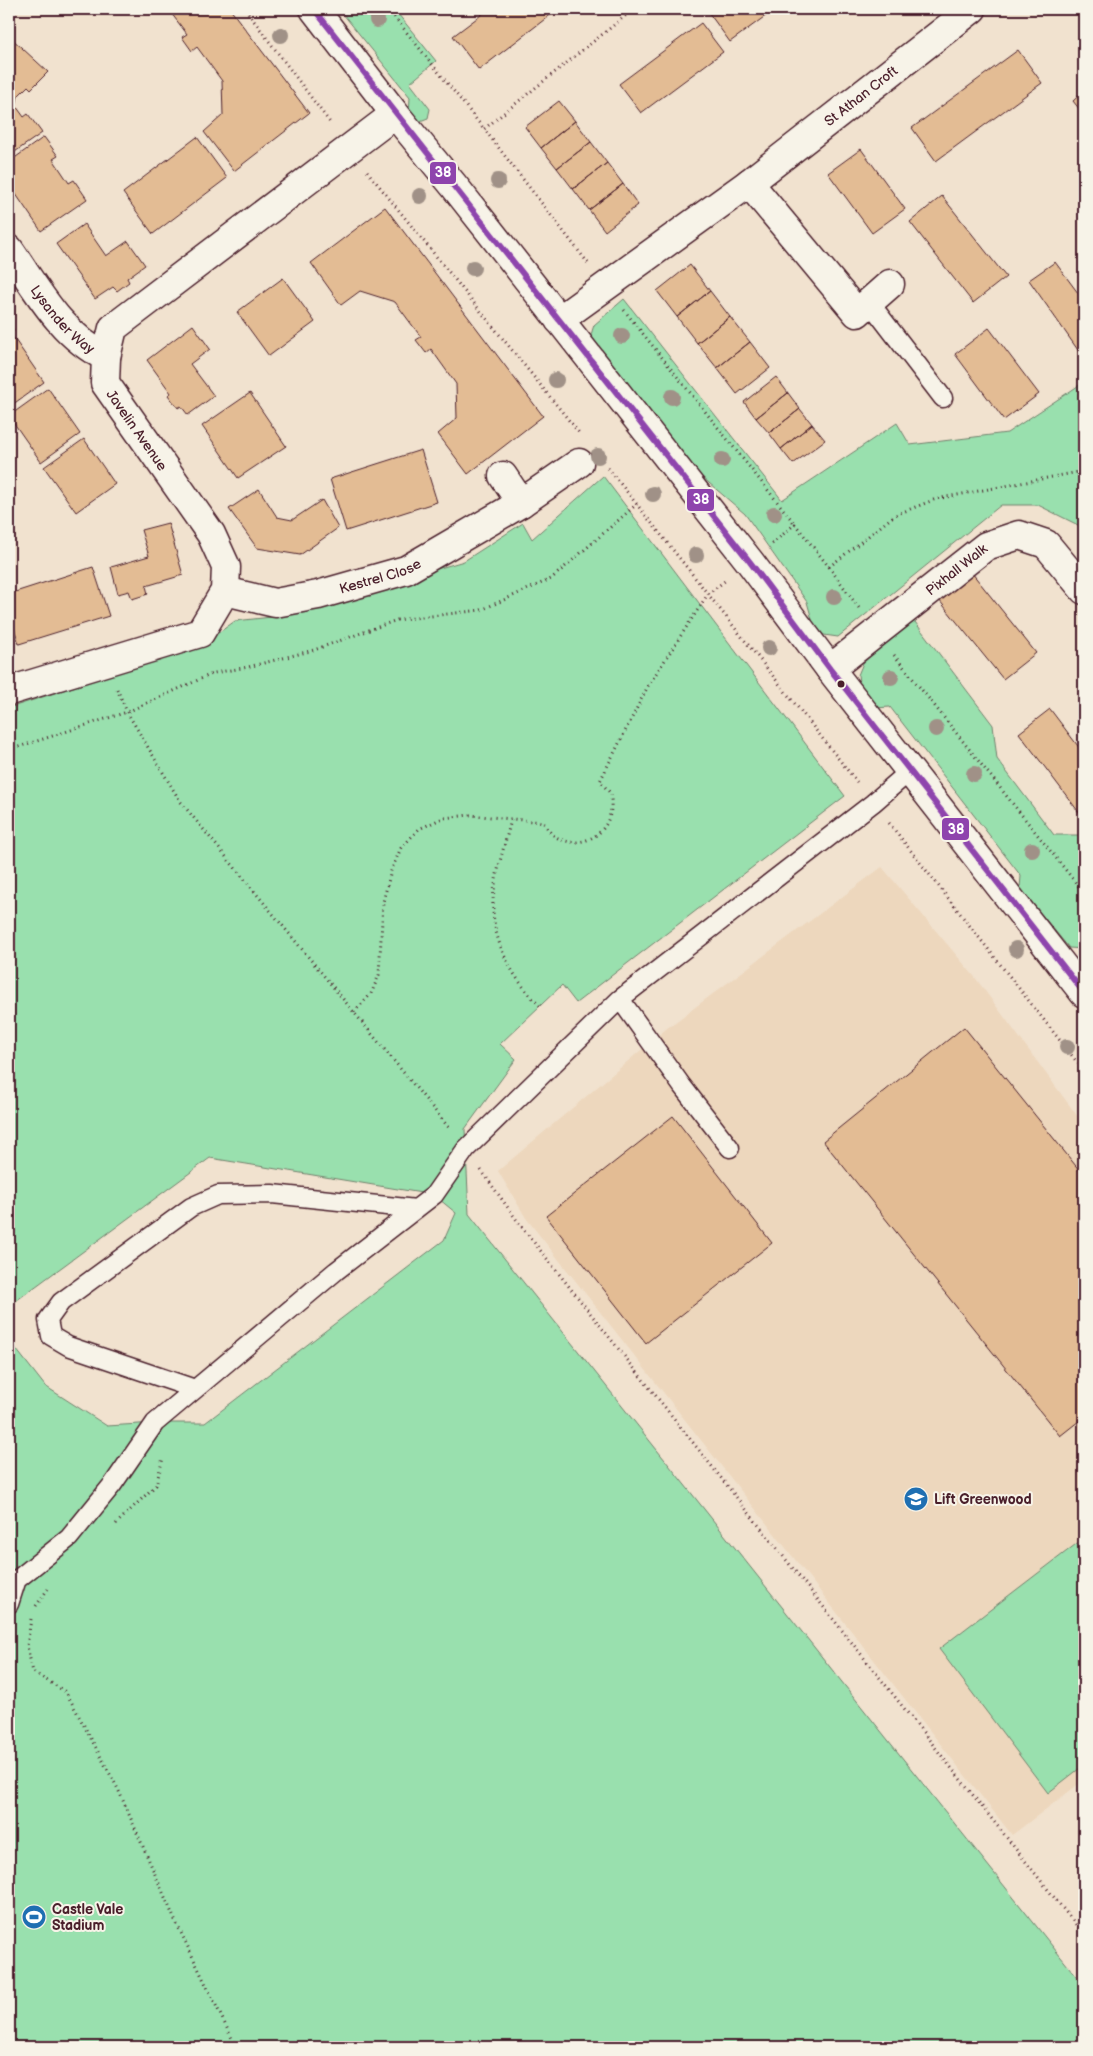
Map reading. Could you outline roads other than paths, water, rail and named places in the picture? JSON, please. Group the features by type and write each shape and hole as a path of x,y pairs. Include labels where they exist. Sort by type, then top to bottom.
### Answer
{"street":[{"path":"314,9 750,562 830,669 910,771 1080,981"},
{"name":"St Athan Croft","path":"559,320 749,183 972,9"},
{"name":"Javelin Avenue","path":"9,691 200,633 225,591 226,567 211,534 105,383 106,357 113,328 395,114"},
{"path":"749,183 857,313 890,284"},
{"name":"Lysander Way","path":"9,249 59,321 90,349 106,357"},
{"name":"Kestrel Close","path":"225,591 275,603 318,595 406,570 592,464"},
{"path":"504,476 521,503"},
{"name":"Pixhall Walk","path":"830,669 877,634 986,546 1019,535 1046,544 1084,590"}],"lane":[{"path":"870,302 942,398"},
{"path":"9,1604 13,1582 69,1538 113,1484 155,1423 336,1271 434,1195 466,1149 620,999 873,803 910,771"},
{"path":"620,999 682,1086 730,1148"},
{"path":"195,1389 68,1346 50,1336 48,1320 61,1302 190,1207 218,1195 272,1194 416,1209"}],"place":[{"name":"Lift Greenwood","path":"916,1499"},
{"name":"Castle Vale Stadium","path":"34,1917"}]}
